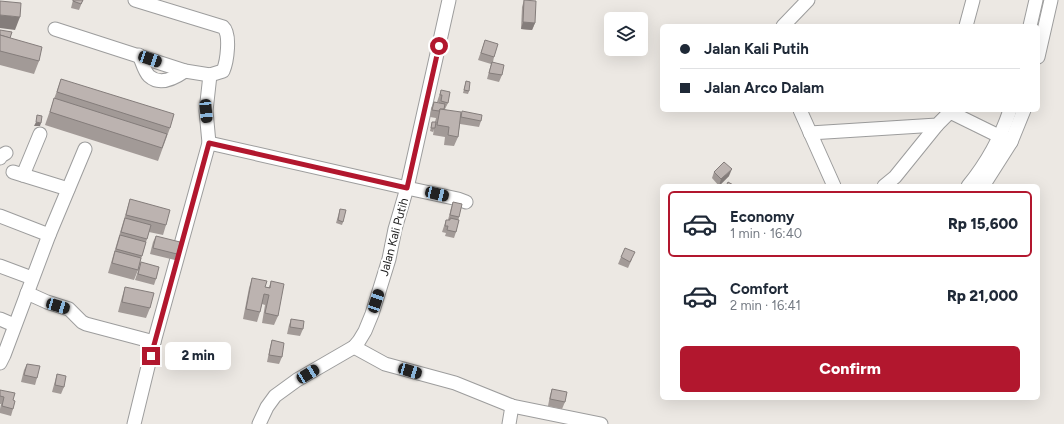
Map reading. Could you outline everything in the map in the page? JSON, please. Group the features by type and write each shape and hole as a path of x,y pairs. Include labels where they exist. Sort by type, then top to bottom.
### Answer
{"street":[{"path":"56,29 185,71 210,75 223,71 225,66 228,37 226,30 135,0"},
{"name":"Jalan Kali Putih","path":"259,424 274,396 297,380 354,347 365,332 389,259 395,229 407,188 449,0"},
{"path":"785,24 808,0"},
{"path":"967,24 973,0"},
{"path":"1030,24 1036,0"},
{"path":"1040,48 1051,0"},
{"path":"134,424 154,342 209,143 206,111 207,91 210,75"},
{"path":"801,112 833,184"},
{"path":"886,184 895,177 949,112"},
{"path":"952,112 1006,139"},
{"path":"970,184 1006,139 1010,112"},
{"path":"984,184 1006,139 1023,112"},
{"path":"810,133 937,125"},
{"path":"40,134 18,173 68,189"},
{"path":"209,143 444,195 466,202"},
{"path":"0,363 49,234 85,149"},
{"path":"0,216 49,234"},
{"path":"0,266 32,278"},
{"path":"27,293 68,309 86,324 154,342"},
{"path":"0,319 14,325"},
{"path":"354,347 385,364 455,383 512,406 601,424"},
{"path":"510,424 512,406"}],"building":[{"path":"73,0 83,0 81,4"},
{"path":"524,0 536,1 535,23 523,22"},
{"path":"0,1 21,3 20,17 0,15"},
{"path":"0,30 12,32 10,38 0,35"},
{"path":"0,35 42,47 39,61 0,51"},
{"path":"485,40 498,44 494,57 481,53"},
{"path":"492,62 504,65 502,75 489,73"},
{"path":"61,79 174,114 170,128 57,92"},
{"path":"466,81 470,82 469,91 464,90"},
{"path":"441,90 450,92 448,103 441,101"},
{"path":"54,98 167,134 162,148 50,112"},
{"path":"434,102 445,104 444,109 440,109 439,111 432,110"},
{"path":"440,109 461,112 458,137 448,135 449,127 437,125"},
{"path":"462,111 482,115 481,121 461,117"},
{"path":"37,115 42,116 41,123 36,122"},
{"path":"432,122 436,122 435,128 431,128"},
{"path":"724,162 732,169 721,179 714,172"},
{"path":"130,199 170,210 166,225 126,215"},
{"path":"453,202 462,204 459,217 450,215"},
{"path":"340,209 346,210 343,222 338,220"},
{"path":"125,218 151,225 147,239 121,232"},
{"path":"450,218 459,220 456,232 447,230 448,226 445,226 446,220 450,220"},
{"path":"120,235 146,242 142,256 116,249"},
{"path":"156,236 180,242 177,254 153,248"},
{"path":"625,248 635,252 630,262 621,257"},
{"path":"115,251 141,258 138,270 112,263"},
{"path":"141,262 159,267 156,279 138,274"},
{"path":"252,278 267,281 265,287 270,288 271,281 284,284 278,316 265,313 269,295 264,294 260,312 246,309"},
{"path":"125,287 154,293 150,308 122,302"},
{"path":"291,319 304,321 303,329 290,327"},
{"path":"272,340 284,343 282,357 269,355"},
{"path":"27,364 40,366 37,378 24,375"},
{"path":"57,374 66,376 64,387 55,385"},
{"path":"552,389 567,392 565,402 550,399"},
{"path":"0,390 15,393 13,409 2,406 4,397 0,396"}],"route":[{"path":"151,356 209,143 407,188 439,46"}]}
